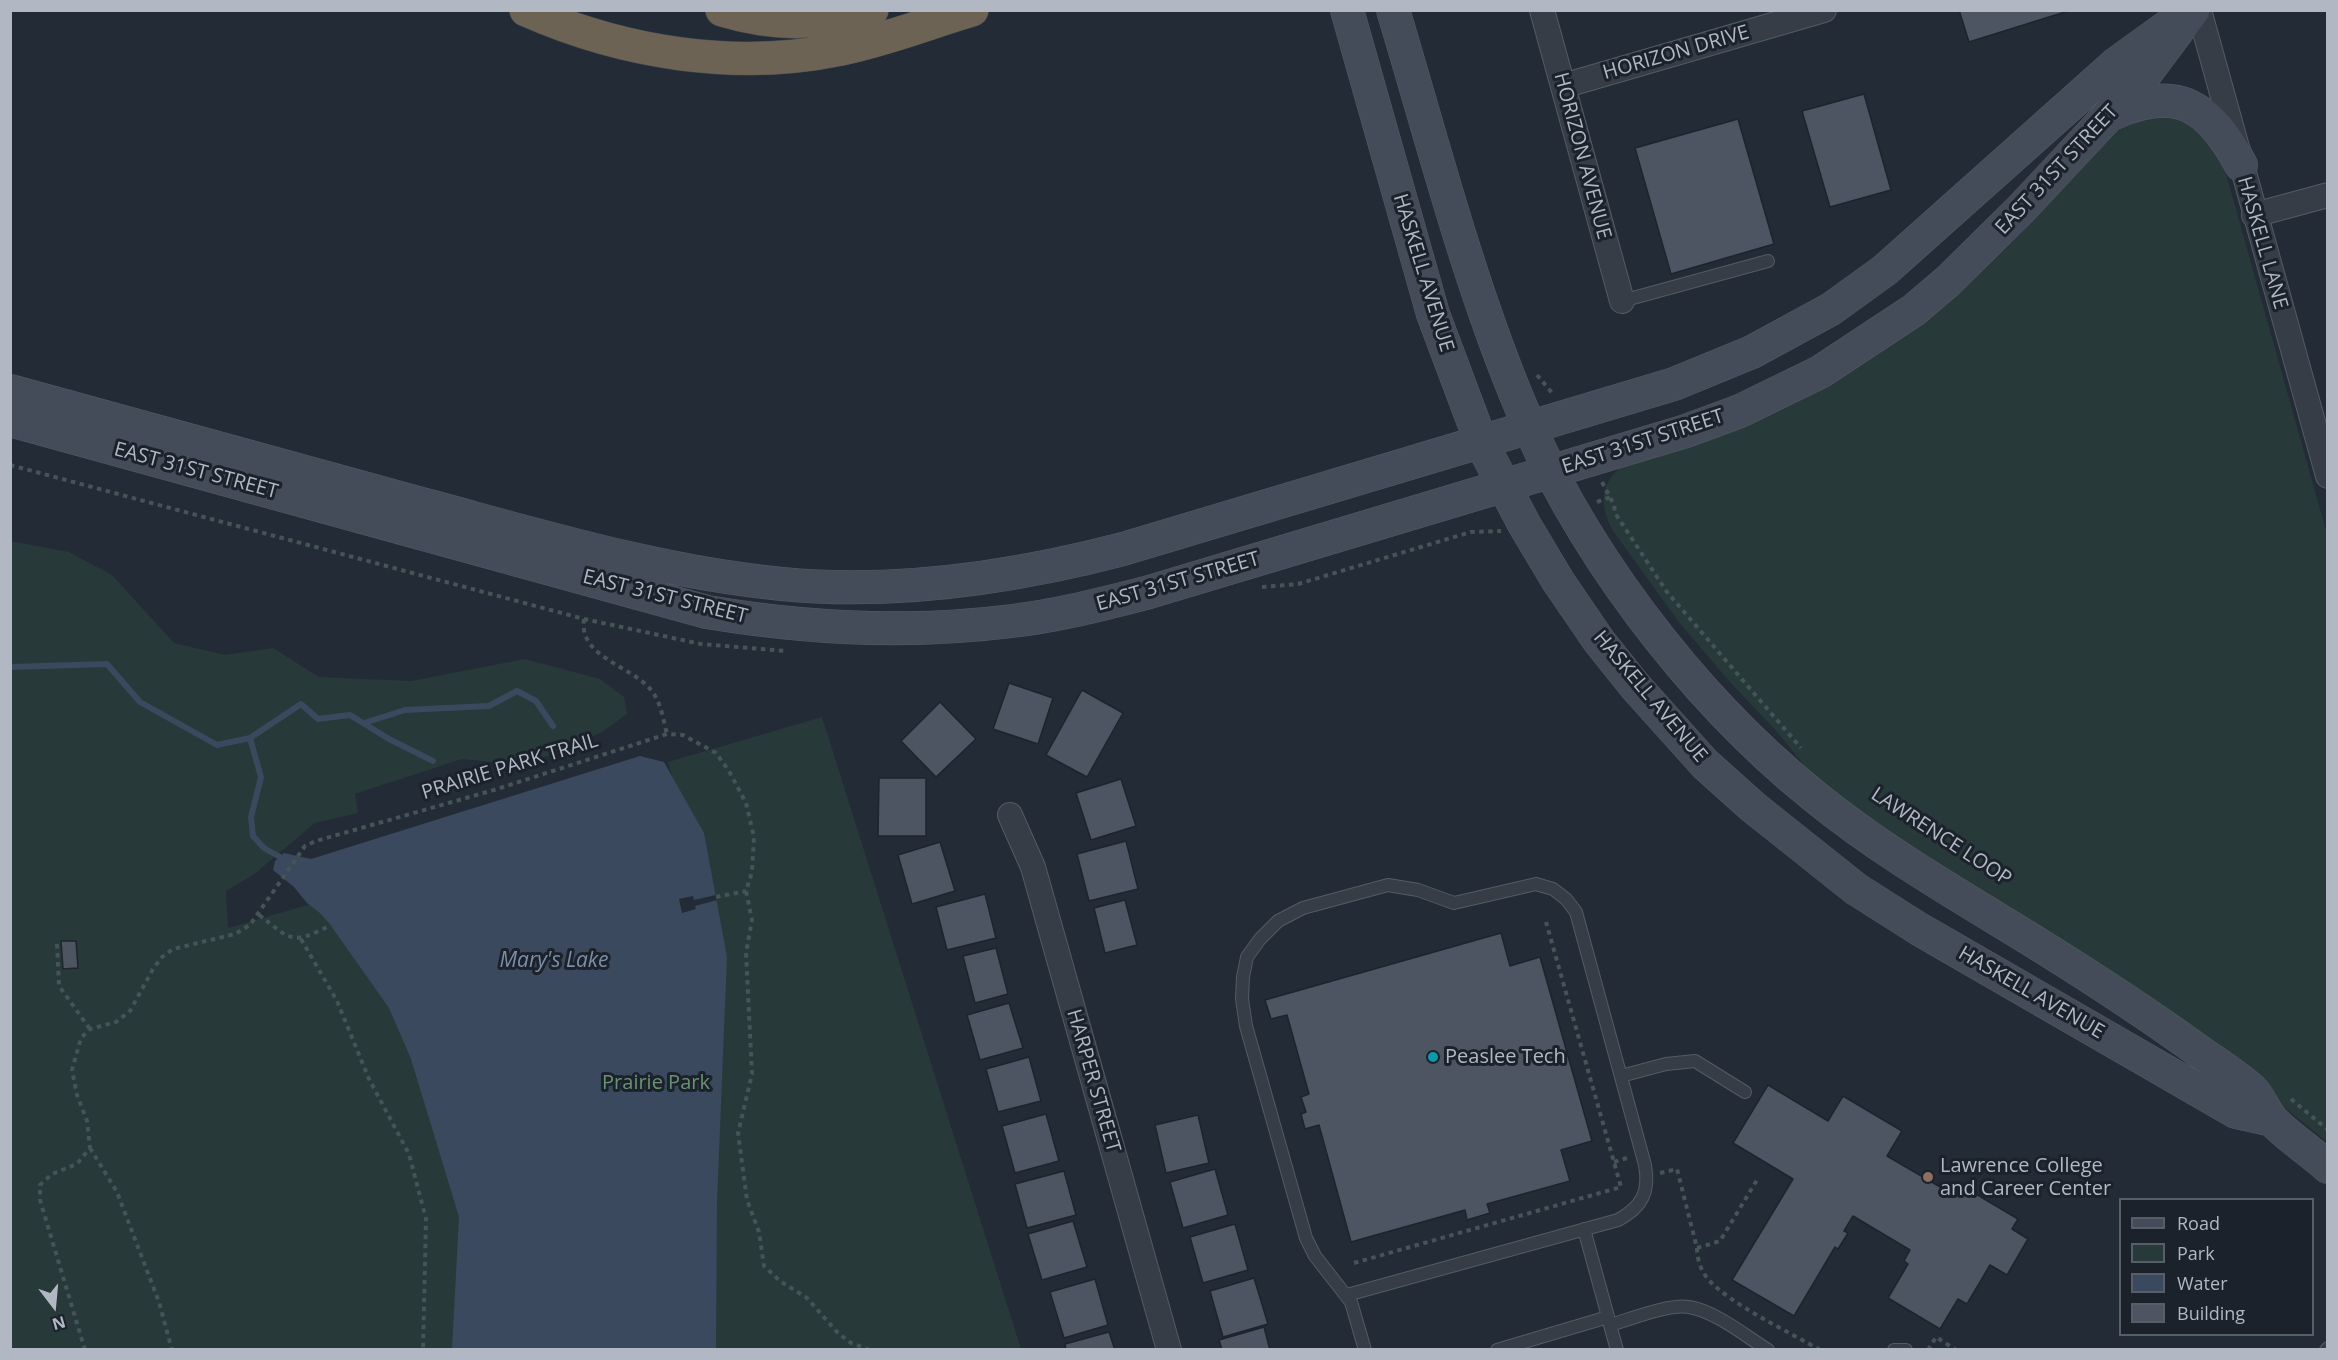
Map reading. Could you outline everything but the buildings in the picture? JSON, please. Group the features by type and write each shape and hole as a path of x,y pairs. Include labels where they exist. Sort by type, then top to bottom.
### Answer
{"highway":[{"path":"526,10 563,27 645,48 699,56 741,58 792,57 839,50 873,42 972,10"},
{"path":"722,10 749,18 803,23 827,21 872,10"}],"main road":[{"name":"HASKELL AVENUE","path":"1347,10 1433,314 1481,442 1503,486 1558,580 1599,641 1670,725 1705,764 1753,807 1856,889 1919,929 2236,1112 2280,1108"},
{"name":"HASKELL AVENUE","path":"1393,10 1485,313 1530,427 1551,472 1620,585 1654,630 1723,710 1814,796 1884,848 2195,1048 2255,1093 2280,1108 2328,1167"},
{"name":"EAST 31ST STREET","path":"10,391 541,536 694,572 736,579 830,586 929,584 977,580 1057,566 1134,546 1674,384 1716,368 1781,337 1838,304 1893,263 2116,63 2192,10"},
{"name":"EAST 31ST STREET","path":"10,420 579,575 677,604 745,618 829,628 926,628 1013,621 1062,613 1146,593 1686,431 1740,411 1788,388 1841,359 1914,310 1948,281 2021,209 2137,85 2192,10"},
{"path":"2109,115 2148,100 2179,101 2193,105 2218,128 2241,165"}],"street":[{"name":"HORIZON AVENUE","path":"1542,10 1622,301"},
{"name":"HORIZON DRIVE","path":"1563,86 1824,10"},
{"name":"HASKELL LANE","path":"2199,10 2328,476"},
{"path":"2254,215 2328,195"},
{"name":"HARPER STREET","path":"1010,815 1033,867 1169,1350"}],"lane":[{"path":"1622,301 1768,261"},
{"path":"1347,1295 1618,1220 1632,1213 1641,1201 1648,1182 1645,1165 1576,912 1566,899 1552,889 1536,884 1454,903 1418,890 1388,885 1303,908 1278,921 1260,939 1247,957 1242,999 1246,1026 1306,1238 1320,1263 1351,1302 1365,1350"},
{"path":"1621,1076 1666,1064 1695,1061 1745,1092"},
{"path":"1584,1229 1617,1350"},
{"path":"1497,1350 1609,1321 1687,1307 1708,1314 1768,1350"},
{"path":"1894,1350 1906,1350"}],"path":[{"path":"1611,498 1615,513 1667,592 1806,755"},
{"path":"584,619 584,634 594,648 641,680 651,690 657,700 667,734 683,735 716,753 729,771 746,803 754,837 753,872 746,891 752,920 746,953 752,1074 738,1133 747,1200 759,1232 764,1266 780,1281 807,1298 838,1333 851,1342 870,1350"},
{"name":"PRAIRIE PARK TRAIL","path":"90,1029 116,1022 130,1011 153,969 162,957 173,949 236,934 250,925 305,846 494,790 667,734"},
{"path":"716,897 746,891"},
{"path":"259,915 289,939 301,939 329,926"},
{"path":"1354,1263 1621,1187 1546,922"},
{"path":"301,939 337,1001 369,1079 409,1154 426,1219 423,1350"},
{"path":"57,944 59,986 90,1029 81,1038 72,1070 77,1095 87,1121 90,1148 117,1192 159,1302 172,1350"},
{"path":"2280,1108 2328,1130"},
{"path":"85,1350 40,1200 40,1185 52,1174 77,1164 90,1148"},
{"path":"1614,1162 1632,1157 1660,1173 1677,1169 1697,1255 1708,1279 1720,1291 1820,1350"},
{"path":"1697,1248 1720,1241 1757,1180"},
{"path":"1928,1350 1936,1337 1956,1350"}],"green space":[{"path":"2153,114 2193,121 2221,156 2327,534 2327,1142 2237,1069 1914,853 1811,774 1779,734 1729,681 1678,621 1613,531 1604,505 1605,489 1621,467 1775,410 2118,127"},
{"name":"Prairie Park","path":"10,541 69,552 112,575 174,643 225,655 273,648 319,677 411,681 525,659 600,679 624,697 627,714 602,732 553,755 510,764 462,759 355,794 358,813 315,823 253,875 226,891 228,928 678,798 668,762 822,717 1021,1349 11,1349"}],"water":[{"name":"Mary's Lake","path":"640,756 664,762 704,833 727,957 717,1202 716,1349 452,1349 459,1217 411,1059 389,1008 329,923 307,903 294,887 273,870 275,861 284,853 311,859"}],"pier":[{"path":"716,895 717,900 695,906 696,909 682,913 679,899 693,896 694,900"}],"waterway":[{"path":"10,667 107,664 140,702 217,745 250,738 301,704 318,719 350,715 389,739 433,761"},
{"path":"364,723 405,710 489,706 517,691 536,701 553,726"},
{"path":"250,738 261,777 251,817 253,836 264,848 280,857"}],"place":[{"name":"Peaslee Tech","path":"1433,1057"},
{"name":"Lawrence College and Career Center","path":"1928,1177"}]}
